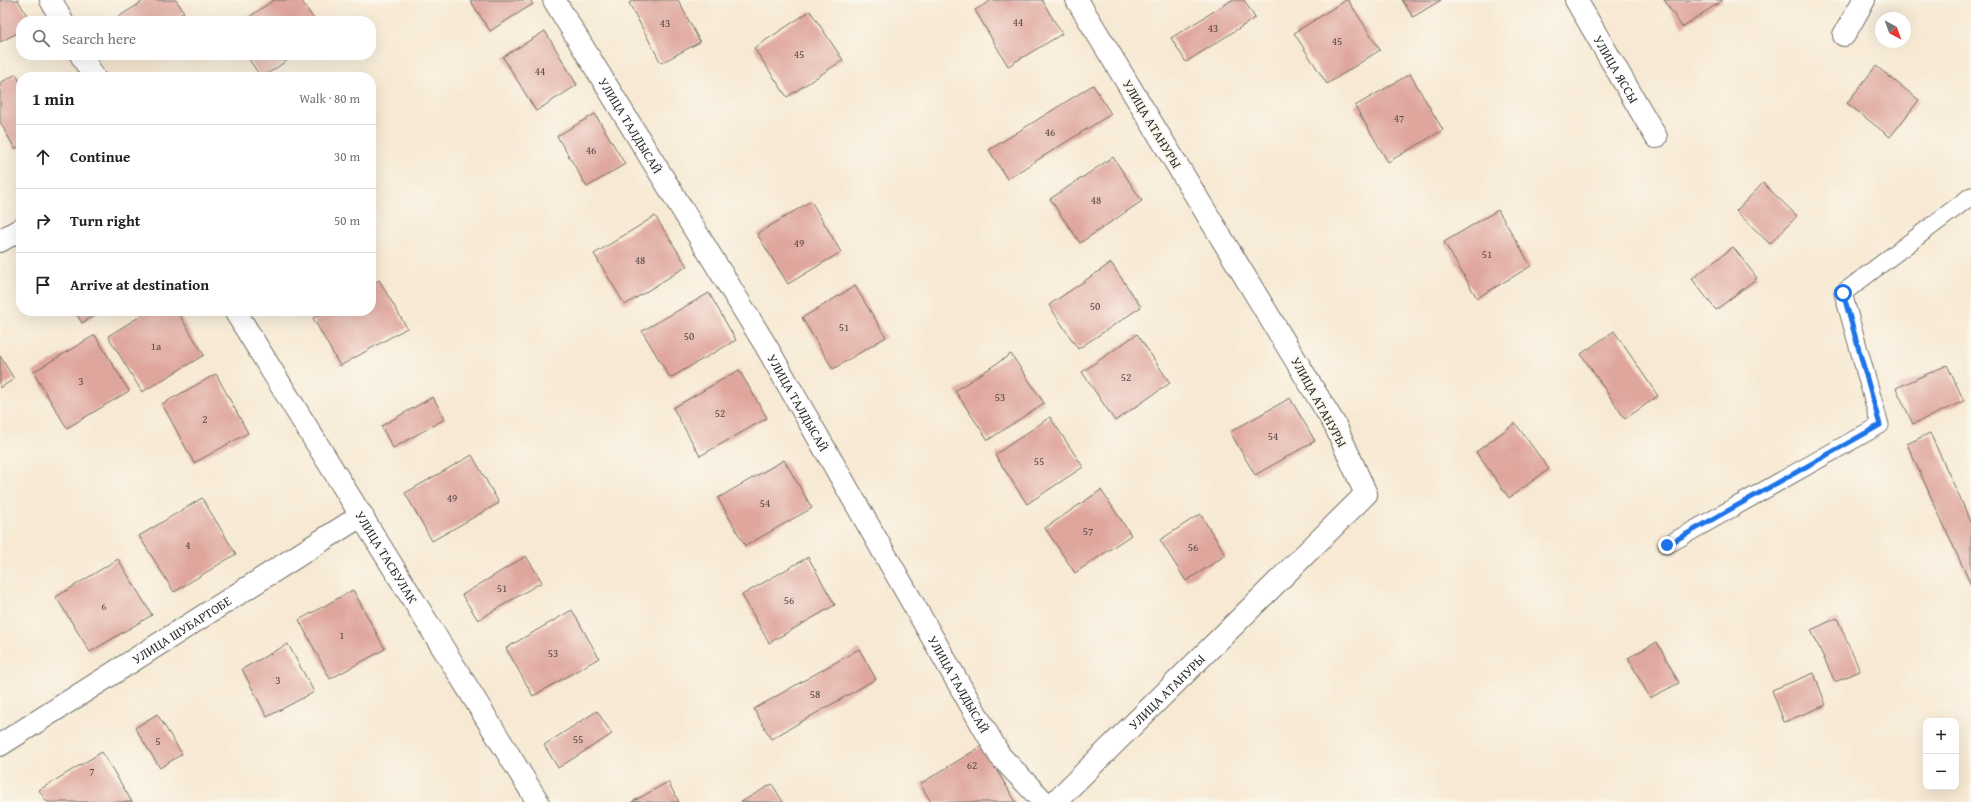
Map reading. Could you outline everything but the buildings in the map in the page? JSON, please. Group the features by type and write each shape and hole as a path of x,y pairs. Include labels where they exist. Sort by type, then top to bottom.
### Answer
{"street":[{"path":"51,0 59,16"},
{"name":"УЛИЦА ТАЛДЫСАЙ","path":"554,0 766,346 1000,756 1044,802"},
{"name":"УЛИЦА АТАНУРЫ","path":"1055,802 1366,494 1335,425 1076,0"},
{"name":"УЛИЦА ЯССЫ","path":"1576,0 1656,137"},
{"path":"1844,36 1864,0"},
{"path":"85,60 91,72"},
{"path":"0,241 16,232"},
{"name":"УЛИЦА ТАСБУЛАК","path":"238,316 538,802"},
{"name":"УЛИЦА ШУБАРТОБЕ","path":"0,745 362,515"}],"lane":[{"path":"1667,545 1880,425 1843,293 1971,196"}],"route":[{"path":"1667,545 1880,425 1843,293"}]}
